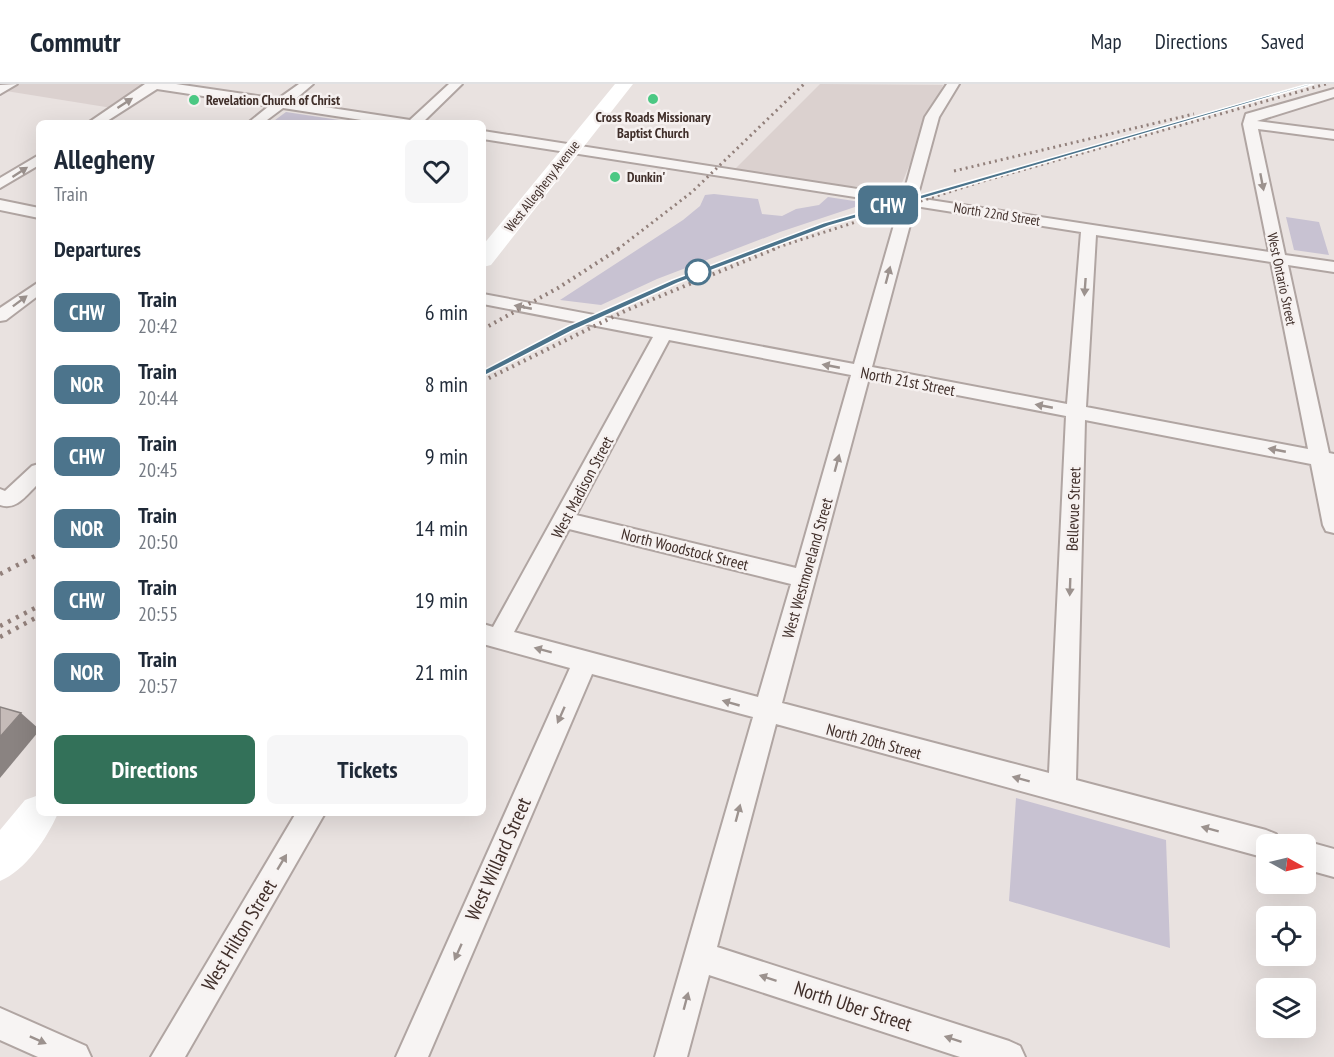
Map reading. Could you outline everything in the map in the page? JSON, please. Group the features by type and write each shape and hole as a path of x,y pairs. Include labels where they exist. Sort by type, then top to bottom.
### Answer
{"main road":[{"name":"West Allegheny Avenue","path":"486,256 624,84"},
{"path":"0,861 37,816"}],"street":[{"path":"0,90 11,84"},
{"path":"100,120 154,84 387,120"},
{"path":"259,120 307,84"},
{"path":"439,84 455,85"},
{"name":"West Westmoreland Street","path":"671,1057 932,117 953,84"},
{"path":"417,120 455,85"},
{"path":"1334,93 1251,117 1250,124 1334,135"},
{"name":"West Ontario Street","path":"1250,124 1277,258 1327,460 1334,525"},
{"name":"North 22nd Street","path":"486,135 1334,267"},
{"path":"0,184 36,161"},
{"path":"0,205 36,212"},
{"name":"Bellevue Street","path":"1062,790 1076,413 1089,229"},
{"path":"0,316 36,288"},
{"name":"North 21st Street","path":"486,300 1327,460"},
{"name":"West Madison Street","path":"491,636 565,520 663,334"},
{"path":"4,499 36,473"},
{"name":"North Woodstock Street","path":"565,520 805,579"},
{"name":"North 20th Street","path":"491,636 766,712 1256,841"},
{"name":"West Willard Street","path":"412,1057 585,662"},
{"name":"West Hilton Street","path":"167,1057 309,816"},
{"path":"1316,858 1334,862"},
{"name":"North Uber Street","path":"698,956 1009,1057"},
{"path":"0,1024 75,1057"}],"shaded area":[{"path":"0,84 150,84 112,108 6,91 12,87"},
{"path":"820,84 943,85 899,190 812,183 735,169"},
{"path":"286,112 339,120 275,120"},
{"path":"705,195 758,199 762,214 782,216 796,209 819,205 828,197 867,203 780,232 657,279 601,305 560,300 683,220 700,206"},
{"path":"1286,217 1319,222 1329,255 1294,250"},
{"path":"1016,798 1166,840 1170,948 1009,901"}],"building":[{"path":"0,707 21,713 0,737"}],"railway":[{"path":"618,249 692,192 804,84"},
{"path":"772,249 980,182 1326,84"},
{"path":"954,171 1194,114"},
{"path":"486,327 558,288 620,248"},
{"path":"486,380 627,310 776,248"},
{"path":"0,574 36,556"},
{"path":"0,626 36,608"},
{"path":"0,637 36,618"}],"train":[{"name":"CHW","path":"486,371 611,309 761,247 990,175 1311,84"}],"place":[{"name":"Cross Roads Missionary Baptist Church","path":"653,99"},
{"name":"Revelation Church of Christ","path":"194,100"},
{"name":"Dunkin'","path":"615,177"}]}
